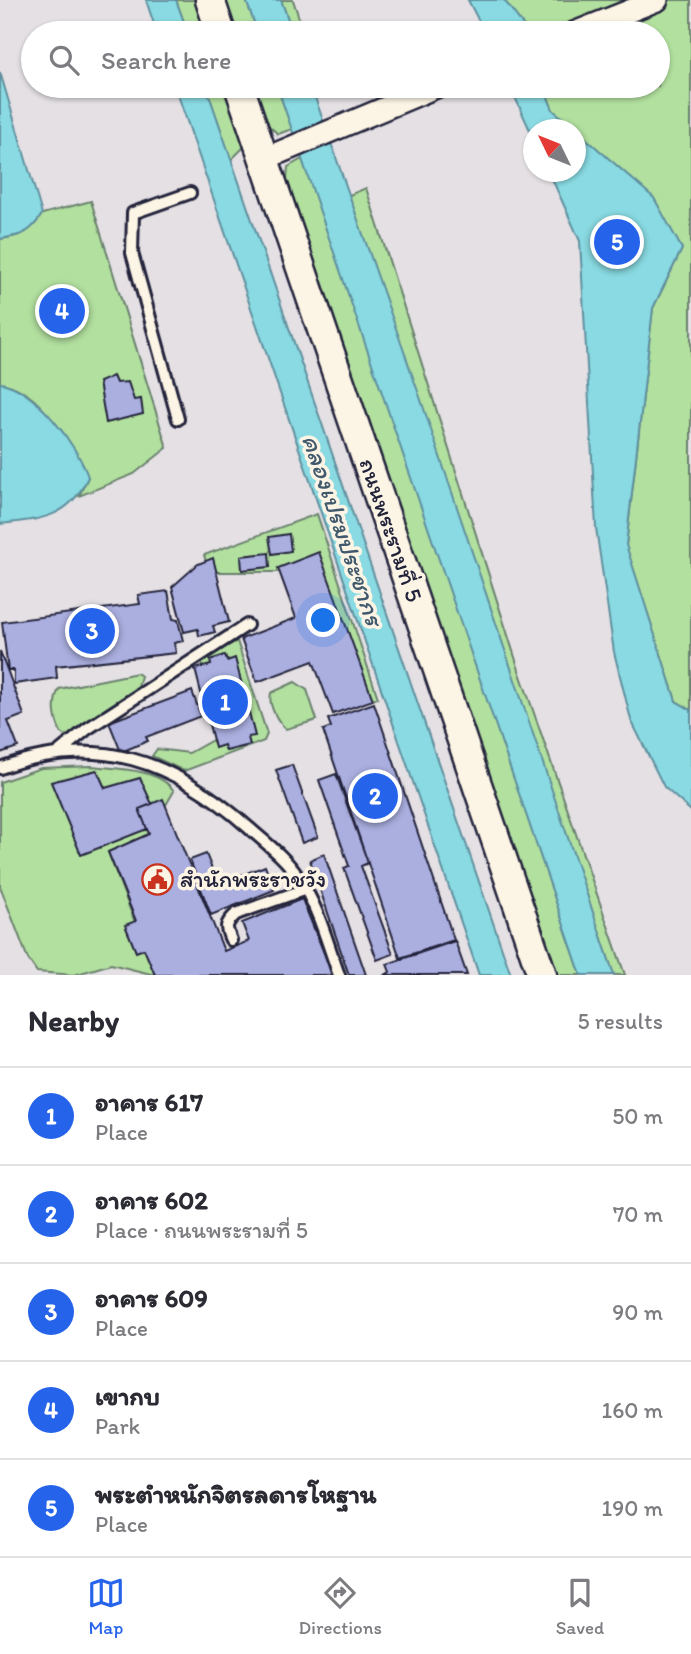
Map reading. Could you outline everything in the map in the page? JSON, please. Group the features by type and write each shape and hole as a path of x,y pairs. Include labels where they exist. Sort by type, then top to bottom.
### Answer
{"main road":[{"path":"210,0 217,21"},
{"name":"ถนนพระรามที่ 5","path":"243,98 542,975"}],"street":[{"path":"604,21 657,0"},
{"path":"264,159 408,98"}],"lane":[{"path":"178,419 132,253 133,213 190,193"},
{"path":"60,751 134,698 247,625"},
{"path":"0,768 60,751 86,751 160,768 192,783 292,867 306,889 339,975"},
{"path":"231,940 226,928 227,922 236,915 306,889"}],"green space":[{"path":"176,0 198,0 205,21 184,21"},
{"path":"225,0 246,0 254,21 233,21"},
{"path":"281,0 293,0 300,21 289,21"},
{"path":"504,0 691,0 691,710 676,701 626,546 653,308 682,249 653,198 586,139 586,119 563,119 553,110 548,98 670,98 670,21 520,21"},
{"path":"210,98 231,98 245,146 231,160"},
{"path":"259,98 281,98 292,129 278,134 268,125"},
{"path":"302,159 581,975 557,975 287,179 288,167"},
{"path":"366,188 519,670 625,975 614,975 349,195"},
{"path":"91,201 167,448 134,474 79,496 88,477 52,420 29,396 15,387 0,383 0,239 25,232 34,226 42,214"},
{"path":"317,514 378,698 362,699 300,572 209,572 204,555"},
{"path":"237,641 267,734 264,741 184,771 152,756 157,749 189,753 223,734 201,660"},
{"path":"137,673 141,676 138,687 68,736 62,734 55,712 59,689"},
{"path":"295,682 307,690 317,720 286,729 274,712 271,693"},
{"path":"91,766 147,774 167,783 174,791 149,834 108,852 155,975 111,964 74,975 37,972 28,959 0,886 0,782 41,768"}],"water":[{"path":"146,0 176,0 184,21 153,21"},
{"path":"246,0 281,0 289,21 254,21"},
{"path":"468,0 504,0 520,21 479,21"},
{"path":"0,72 42,214 34,226 25,232 0,239"},
{"name":"คลองเปรมประชากร","path":"179,98 210,98 511,975 479,975"},
{"path":"281,98 315,98 421,400 614,975 581,975"},
{"path":"515,98 548,98 553,110 563,119 525,119"},
{"path":"586,139 654,198 682,249 653,308 626,545 676,701 691,710 691,811 664,787 631,720 614,652 596,528 580,241 553,182 586,182"},
{"path":"0,383 27,395 41,407 65,435 88,477 80,491 63,509 41,518 0,524"}],"building":[{"path":"113,376 116,383 128,382 134,400 141,399 143,414 106,423 99,382"},
{"path":"289,534 291,551 272,554 269,537"},
{"path":"319,552 373,700 333,714 313,661 257,682 241,639 296,618 278,568"},
{"path":"269,553 270,567 242,570 241,556"},
{"path":"213,558 229,622 213,626 215,632 199,636 198,629 184,632 172,587 198,564"},
{"path":"168,591 173,619 178,620 183,641 174,643 176,653 56,666 57,678 14,684 14,670 8,670 2,622 140,604 138,595"},
{"path":"0,651 24,715 8,721 18,747 0,753"},
{"path":"225,655 227,661 235,658 255,736 248,737 250,745 226,751 224,745 215,748 195,669 211,665 210,660"},
{"path":"192,691 201,716 146,737 148,741 121,752 109,722"},
{"path":"374,703 454,940 400,958 323,730 331,727 328,719"},
{"path":"292,765 318,837 302,843 276,770"},
{"path":"97,770 105,788 140,778 152,804 139,809 147,829 81,855 51,782"},
{"path":"336,774 368,863 361,866 393,954 377,960 344,868 349,866 319,780"},
{"name":"สำนักพระราชวัง","path":"163,799 224,951 249,941 242,923 302,899 333,975 155,975 144,949 136,952 125,925 136,921 108,852 149,834 139,809"},
{"path":"206,854 218,884 265,866 274,890 211,915 190,860"},
{"path":"324,854 366,975 349,975 310,860"},
{"path":"455,941 467,975 385,975 390,972 387,964"}],"place":[{"name":"พระตำหนักจิตรลดารโหฐาน","path":"617,242"},
{"name":"เขากบ","path":"62,311"},
{"name":"อาคาร 609","path":"92,631"},
{"name":"อาคาร 617","path":"225,702"},
{"name":"อาคาร 602","path":"375,796"},
{"name":"สำนักพระราชวัง","path":"157,879"}]}
